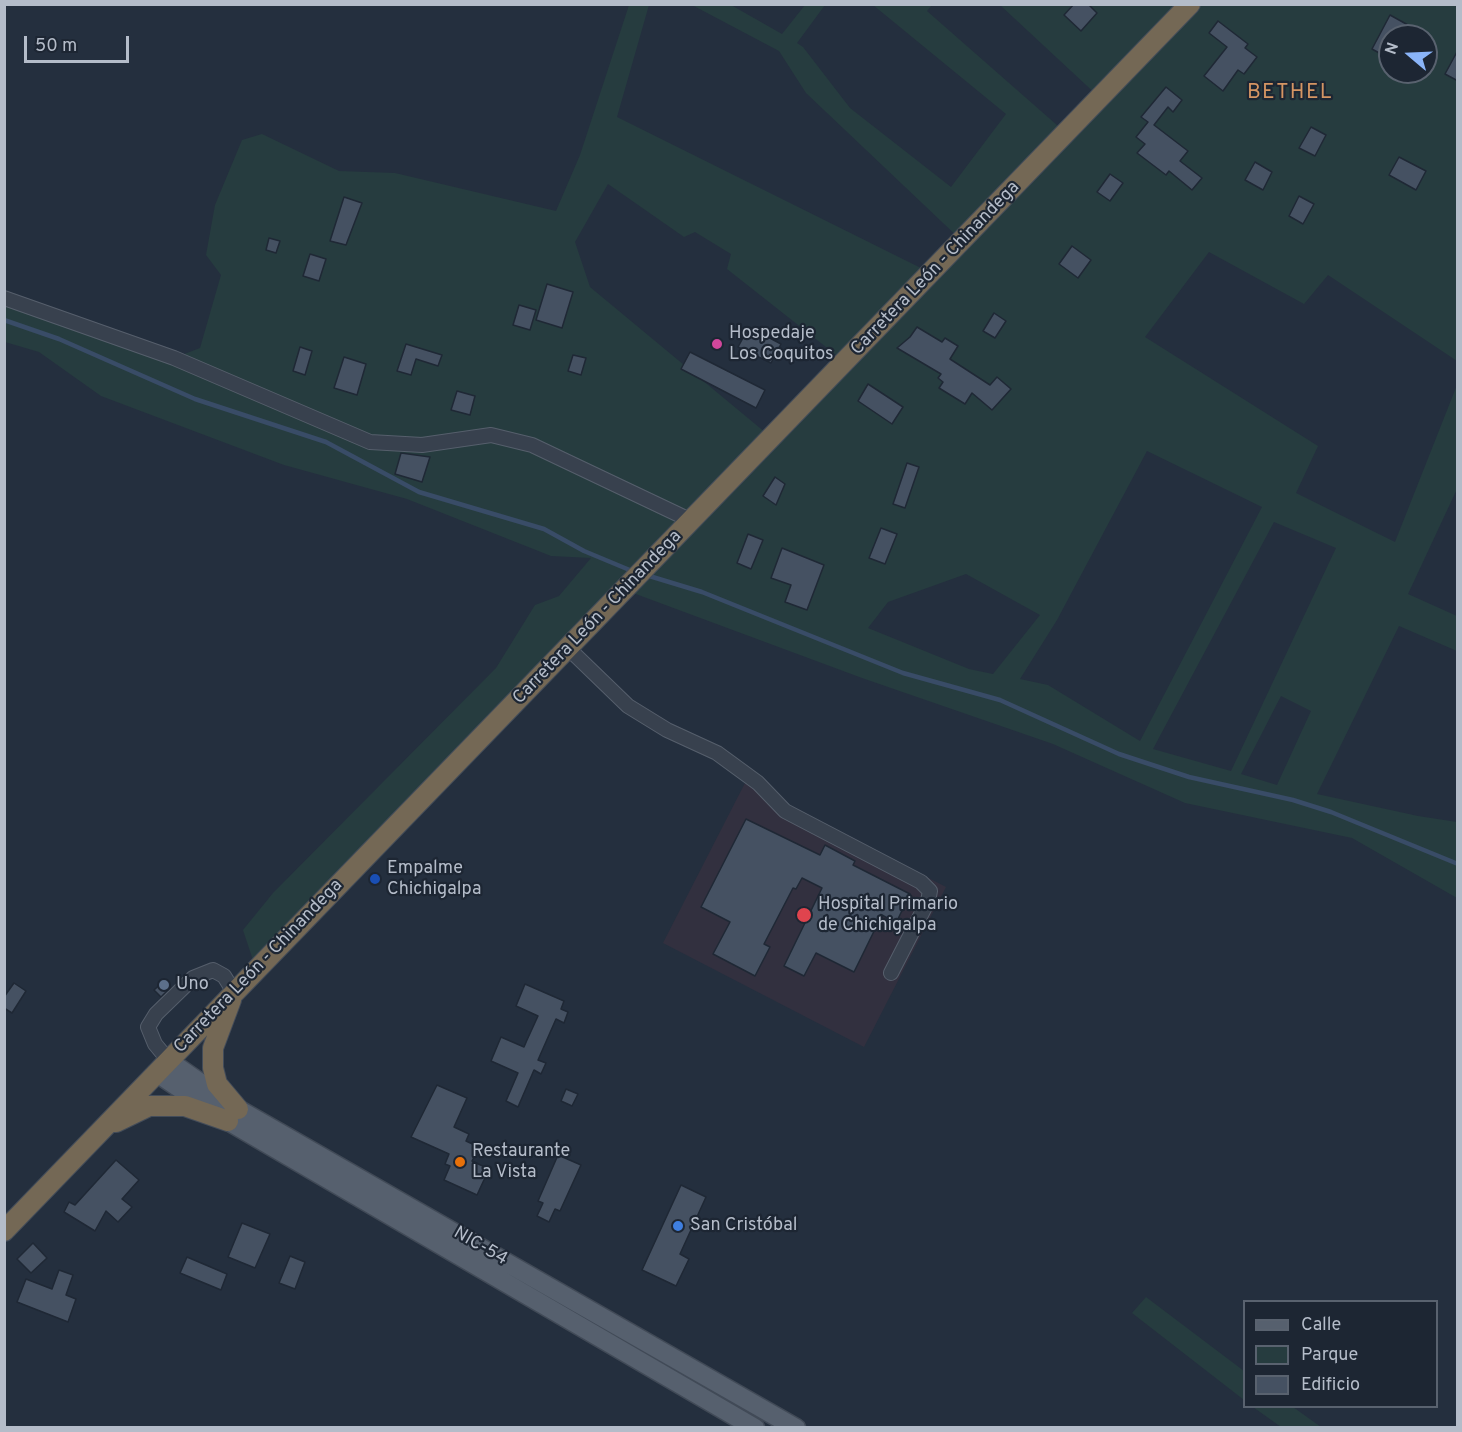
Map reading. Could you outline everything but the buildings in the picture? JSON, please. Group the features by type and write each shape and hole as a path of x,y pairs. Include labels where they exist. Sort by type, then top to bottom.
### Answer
{"highway":[{"name":"Carretera León - Chinandega","path":"4,1231 1190,4"},
{"path":"233,1115 217,1084 213,1068 213,1048 234,992"},
{"path":"103,1129 148,1106 185,1106 233,1115"}],"main road":[{"name":"NIC-54","path":"163,1067 233,1115 568,1320 754,1428"},
{"name":"NIC-54","path":"233,1115 577,1302 769,1421 796,1428"},
{"path":"568,1320 577,1302"}],"street":[{"path":"4,298 174,358 370,442 422,444 491,435 532,445 692,521"},
{"path":"568,648 628,706 667,730 717,753 758,783 785,812 921,882 930,891 928,901 891,973"},
{"path":"163,1067 148,1027 156,1014 193,978 213,970 224,976 234,992"}],"shaded area":[{"name":"Hospital Primario de Chichigalpa","path":"745,783 946,887 864,1047 663,943"}],"green space":[{"path":"629,5 649,5 617,117 931,273 962,241 806,93 779,51 692,5 731,5 782,34 805,5 825,5 797,43 803,47 850,108 951,187 1006,114 873,5 932,5 927,11 1066,133 1100,98 1000,5 1452,5 1458,7 1457,361 1328,275 1304,304 1209,252 1145,337 1318,446 1296,493 1395,542 1457,385 1457,489 1408,594 1457,616 1457,651 1399,626 1317,794 1457,822 1457,898 1352,838 1185,803 1053,744 862,678 625,590 256,969 243,930 273,893 496,668 535,605 559,596 591,558 551,556 407,499 284,465 101,396 39,352 5,342 5,298 174,358 200,348 221,275 206,255 215,205 242,140 262,134 339,171 395,173 556,211 580,155","holes":["608,184 684,237 695,232 731,254 727,269 845,362 772,438 590,287 575,242","1147,451 1262,507 1140,741 1048,685 1020,679 1057,620","1274,522 1336,548 1231,771 1153,749","966,574 1040,615 993,674 969,669 868,628 888,602","1281,696 1311,711 1277,785 1241,774"]},
{"path":"1146,1297 1243,1370 1243,1399 1132,1313"},
{"path":"1254,1408 1294,1408 1321,1427 1281,1427"}],"waterway":[{"path":"4,320 59,339 195,399 326,442 419,492 544,529 584,551 632,571"},
{"path":"646,575 702,592 903,673 1000,700 1119,754 1189,777 1293,800 1331,812 1458,864"}],"place":[{"name":"Hospedaje Los Coquitos","path":"717,344"},
{"name":"Empalme Chichigalpa","path":"375,879"},
{"name":"Hospital Primario de Chichigalpa","path":"804,915"},
{"name":"Uno","path":"164,985"},
{"name":"Restaurante La Vista","path":"460,1162"},
{"name":"San Cristóbal","path":"678,1226"}],"district":[{"name":"BETHEL","path":"1290,94"}]}
